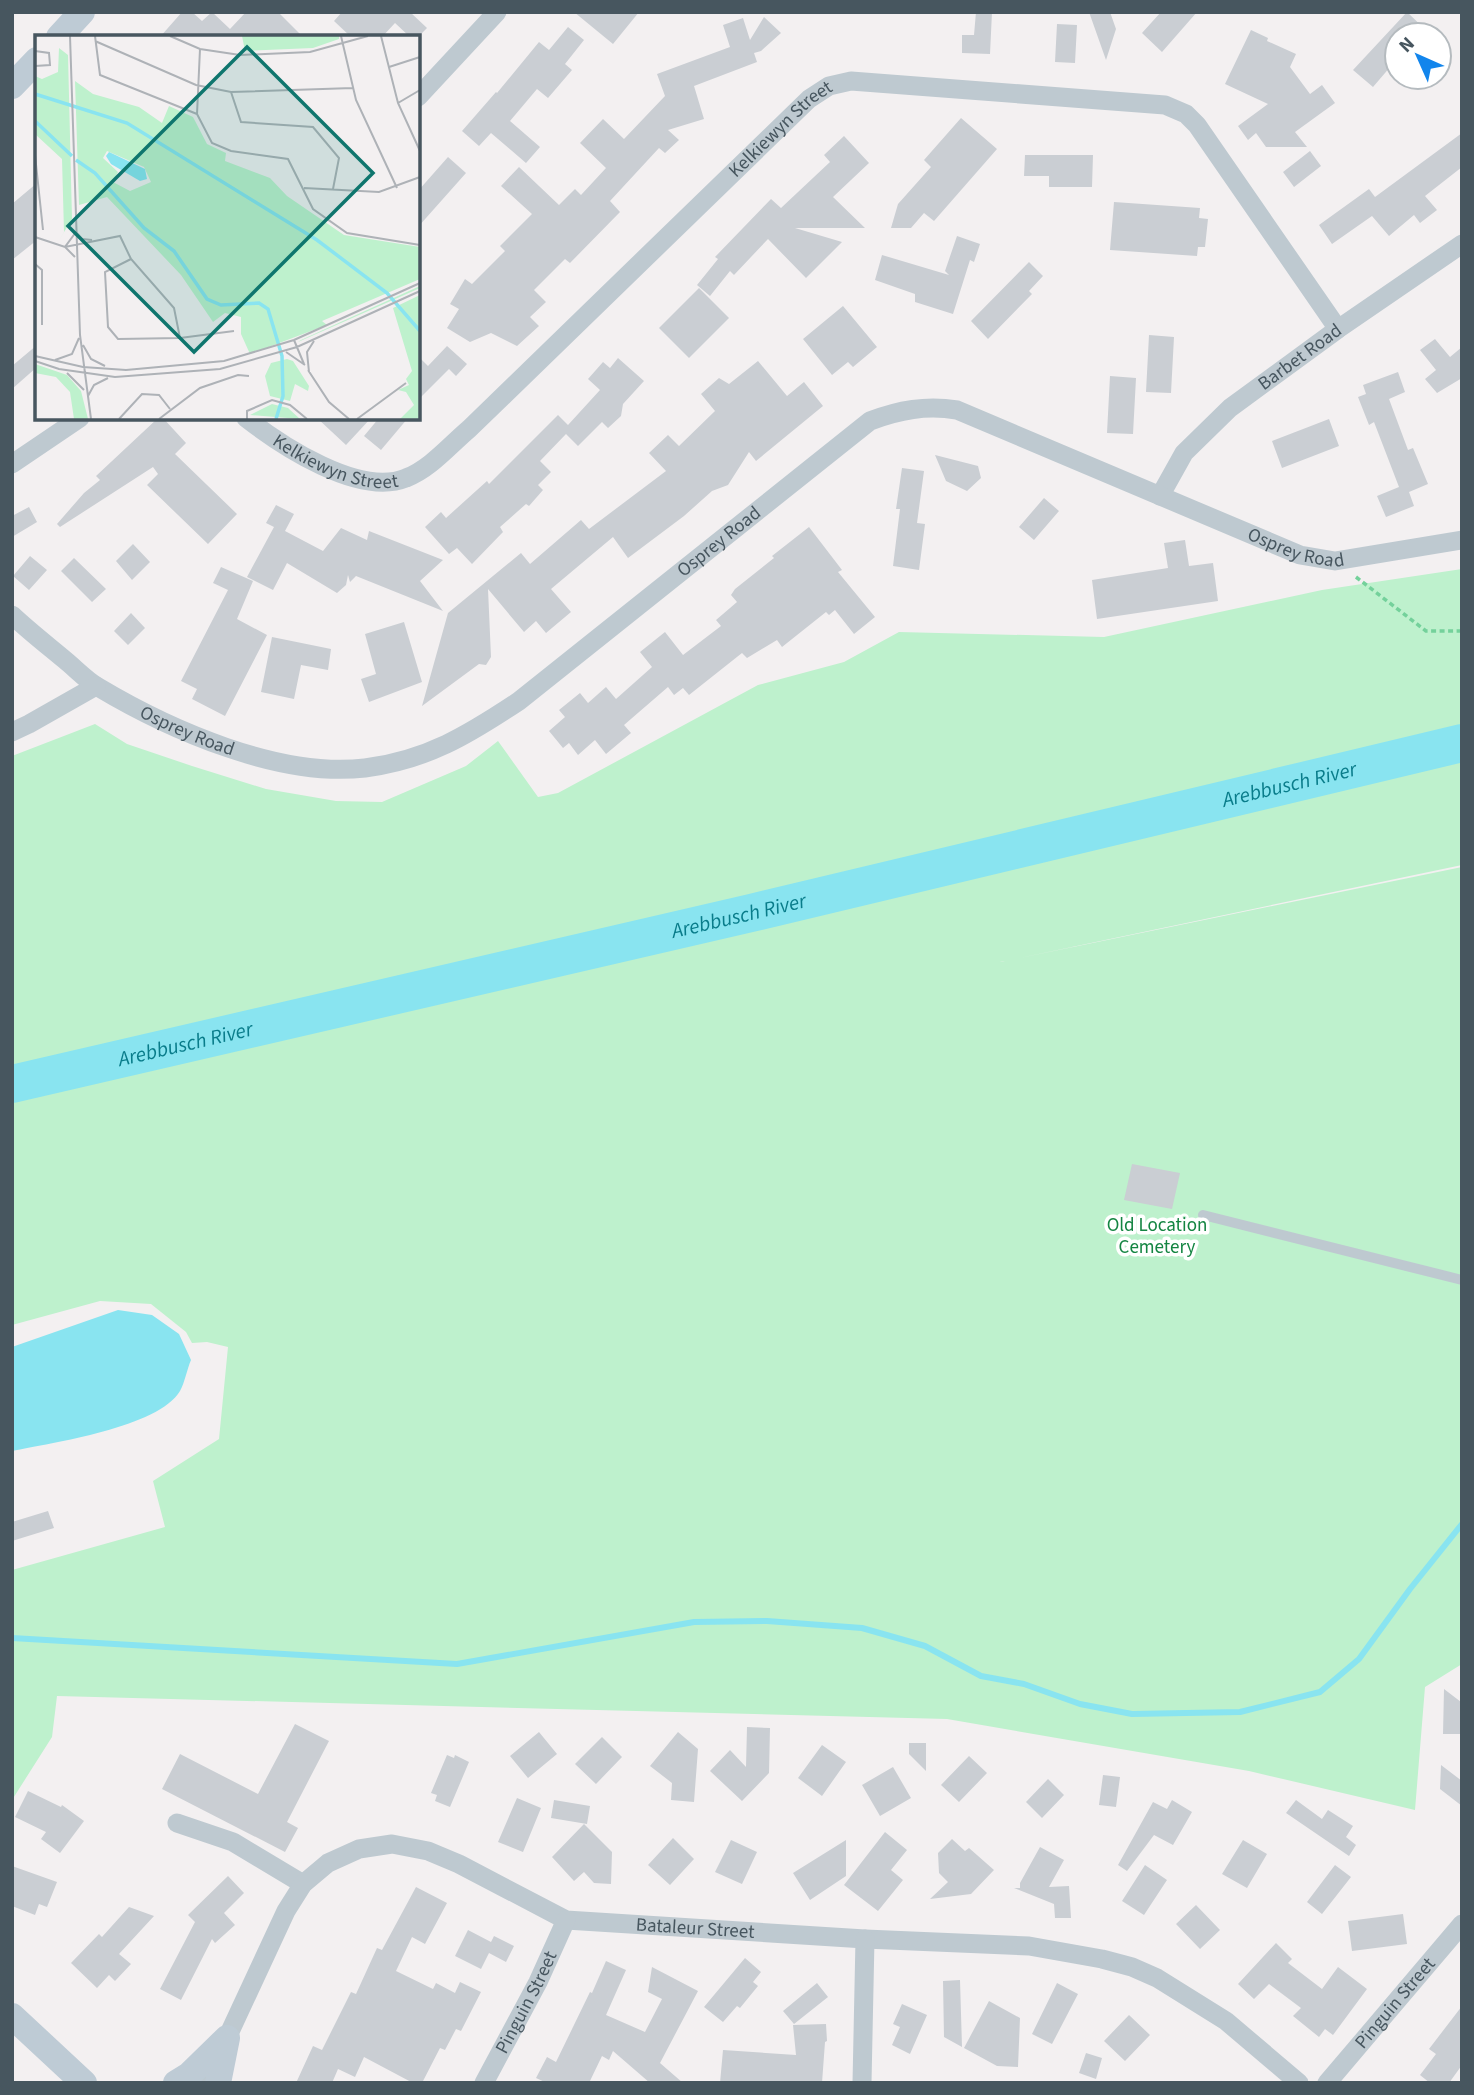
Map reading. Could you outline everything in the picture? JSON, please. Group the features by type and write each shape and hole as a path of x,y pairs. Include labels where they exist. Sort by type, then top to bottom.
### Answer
{"main road":[{"path":"61,35 82,12"},
{"path":"12,2016 84,2083"},
{"path":"176,2083 189,2076 227,2038"},
{"path":"218,2083 227,2038"}],"street":[{"path":"420,95 497,12"},
{"name":"Kelkiewyn Street","path":"249,420 271,437 342,475 368,481 406,478 424,467 470,429 809,99 829,86 851,81 1165,105 1186,114 1197,125 1338,329"},
{"name":"Barbet Road","path":"1160,496 1184,453 1205,431 1265,380 1462,244"},
{"name":"Osprey Road","path":"12,615 96,686 189,734 254,756 318,768 362,768 440,748 475,731 519,701 870,421 894,412 922,408 957,410 1289,552 1335,561 1462,540"},
{"path":"12,464 77,420"},
{"path":"12,732 96,686"},
{"path":"177,1824 233,1842 303,1884"},
{"name":"Bataleur Street","path":"202,2083 227,2038 286,1911 303,1884 328,1863 359,1849 392,1844 428,1851 459,1864 566,1920 865,1939 1029,1946 1102,1959 1132,1967 1157,1978 1226,2021 1299,2083"},
{"name":"Pinguin Street","path":"484,2083 538,1982 566,1920"},
{"name":"Pinguin Street","path":"1327,2083 1462,1924"},
{"path":"862,2083 865,1939"}],"lane":[{"path":"1203,1215 1462,1280"}],"path":[{"path":"1335,561 1426,631 1462,631"}],"green space":[{"name":"Old Location Cemetery","path":"1462,569 1462,865 1000,962 1462,867 1462,1664 1425,1687 1415,1810 1249,1771 947,1719 57,1696 52,1737 12,1800 12,1570 165,1527 153,1481 219,1439 228,1347 207,1342 192,1343 186,1332 151,1304 100,1301 12,1325 12,756 95,724 127,744 266,789 336,801 382,802 466,766 498,741 538,797 558,793 758,685 844,662 899,632 1104,637 1322,590"}],"water":[{"path":"118,1310 152,1315 179,1334 191,1360 180,1391 168,1404 128,1424 103,1432 12,1451 12,1347"}],"building":[{"path":"182,12 192,12 202,21 212,12 230,29 246,12 278,12 301,35 162,35"},
{"path":"342,12 410,12 427,28 420,35 408,35 395,23 384,35 349,35 334,21"},
{"path":"574,12 639,12 613,44"},
{"path":"976,12 992,12 990,54 962,53 962,35 974,35"},
{"path":"1089,12 1110,12 1116,29 1106,60"},
{"path":"1161,12 1197,12 1162,52 1142,33"},
{"path":"1407,12 1416,21 1399,21"},
{"path":"764,17 781,33 761,51 754,53 757,62 694,86 704,119 668,130 679,140 665,153 659,148 610,201 620,212 570,263 565,259 534,290 546,302 530,317 539,326 517,346 491,333 470,342 447,328 459,309 450,304 465,279 472,284 505,251 500,246 532,214 501,186 519,167 559,205 575,189 581,195 606,168 580,143 603,119 624,139 665,96 657,74 730,47 723,25 743,18 750,40"},
{"path":"1057,24 1077,25 1075,63 1055,62"},
{"path":"568,27 584,40 565,64 572,70 548,98 537,89 510,121 540,147 526,163 491,133 479,146 462,131 539,42 549,50"},
{"path":"1251,30 1268,38 1267,41 1296,54 1290,67 1310,94 1322,85 1335,103 1295,132 1307,147 1266,147 1256,133 1248,140 1238,126 1268,104 1225,84"},
{"path":"1383,38 1383,75 1373,87 1353,70"},
{"path":"961,118 997,149 934,221 924,213 911,228 891,228 898,204 931,167 924,160"},
{"path":"1462,133 1462,167 1425,196 1437,210 1420,223 1414,215 1389,236 1372,216 1332,244 1319,225 1369,189 1375,197"},
{"path":"844,136 869,163 833,197 865,228 795,228 842,242 806,278 768,239 734,275 730,271 710,296 697,285 718,259 715,257 771,199 781,208 830,162 824,155"},
{"path":"1310,151 1321,166 1294,187 1283,172"},
{"path":"1025,155 1093,155 1092,187 1049,187 1049,176 1024,176"},
{"path":"448,157 466,173 420,225 420,189"},
{"path":"35,185 35,242 12,260 12,204"},
{"path":"1114,202 1200,208 1199,218 1208,219 1205,247 1198,247 1197,256 1110,250"},
{"path":"957,236 980,244 974,262 970,260 953,314 915,302 915,294 875,280 882,255 949,275 945,271"},
{"path":"1029,262 1043,276 1029,291 1032,294 988,339 971,321"},
{"path":"699,288 729,318 689,358 659,328"},
{"path":"843,306 877,347 853,367 848,362 832,375 803,339"},
{"path":"1149,335 1174,337 1171,393 1146,392"},
{"path":"1435,339 1450,357 1462,347 1462,378 1437,393 1425,379 1436,370 1420,350"},
{"path":"447,346 467,364 456,376 449,369 420,398 420,358 428,366"},
{"path":"35,347 35,369 12,389 12,366"},
{"path":"618,358 644,381 623,404 621,416 608,428 602,422 578,446 566,434 540,461 551,472 538,485 543,490 529,506 526,504 500,527 503,532 472,564 457,548 449,554 425,527 441,512 446,518 487,481 489,484 558,415 568,425 600,390 588,379 603,362 610,368"},
{"path":"758,361 787,396 804,382 823,406 756,461 749,452 728,485 712,491 628,558 613,537 551,589 571,612 546,633 536,621 524,632 488,589 491,657 486,665 479,664 422,706 448,613 521,553 530,564 581,520 589,529 666,471 649,453 668,435 679,446 715,411 701,394 719,378 729,384"},
{"path":"1398,372 1405,392 1389,399 1408,450 1413,448 1428,484 1409,492 1414,506 1386,517 1377,496 1399,487 1374,422 1369,425 1358,397 1366,394 1363,385"},
{"path":"1110,376 1136,378 1133,434 1107,433"},
{"path":"1329,419 1339,446 1282,468 1272,441"},
{"path":"156,420 165,420 186,443 175,454 237,514 208,544 147,485 158,474 153,467 60,527 57,524 84,493 100,480 96,476"},
{"path":"319,420 369,420 346,445"},
{"path":"377,420 406,420 381,450 364,436"},
{"path":"935,455 978,466 981,478 967,491 946,481"},
{"path":"902,468 924,471 917,523 925,524 919,570 893,566 900,509 896,509"},
{"path":"1044,498 1059,511 1034,540 1019,527"},
{"path":"276,505 294,514 285,531 323,551 341,528 367,540 369,531 443,560 420,581 443,611 356,576 350,582 348,575 346,585 337,593 287,563 273,590 247,577 274,527 266,523"},
{"path":"29,507 37,522 12,537 12,516"},
{"path":"809,527 842,570 838,572 875,617 854,634 835,610 829,615 826,612 782,647 777,640 747,658 742,653 689,695 683,688 674,695 668,687 624,725 631,733 606,754 595,740 578,755 569,743 563,748 549,731 565,717 559,710 580,693 588,703 606,687 616,699 652,667 640,652 665,632 683,655 721,626 716,620 737,602 731,595 735,589"},
{"path":"1185,540 1189,566 1213,563 1218,601 1097,619 1092,580 1168,568 1164,543"},
{"path":"133,544 150,562 132,580 116,561"},
{"path":"30,556 47,570 29,590 13,576"},
{"path":"74,558 106,589 92,602 61,571"},
{"path":"221,567 253,581 237,619 267,635 225,716 192,699 197,689 181,681 228,590 213,583"},
{"path":"131,613 145,628 128,645 114,631"},
{"path":"404,622 422,682 369,702 361,679 376,674 365,634"},
{"path":"272,637 331,649 328,670 301,665 294,699 261,692"},
{"path":"1132,1164 1180,1173 1172,1209 1124,1200"},
{"path":"48,1511 54,1528 12,1541 12,1522"},
{"path":"1444,1689 1461,1702 1460,1734 1443,1734"},
{"path":"295,1724 329,1741 287,1822 298,1828 285,1852 162,1789 180,1754 258,1794"},
{"path":"747,1727 770,1728 769,1773 742,1801 710,1771 730,1750 746,1767"},
{"path":"539,1732 557,1754 528,1778 510,1756"},
{"path":"678,1732 698,1749 694,1802 671,1800 672,1783 650,1766"},
{"path":"602,1737 622,1757 596,1784 575,1764"},
{"path":"909,1743 926,1743 926,1771 909,1754"},
{"path":"822,1745 846,1762 822,1796 798,1778"},
{"path":"447,1755 454,1758 455,1755 469,1762 450,1807 435,1801 437,1795 431,1793"},
{"path":"969,1756 987,1773 959,1802 941,1785"},
{"path":"1441,1765 1462,1781 1462,1806 1440,1789"},
{"path":"893,1767 911,1798 880,1816 862,1785"},
{"path":"1103,1775 1120,1777 1116,1807 1099,1805"},
{"path":"1048,1779 1064,1795 1042,1818 1026,1802"},
{"path":"28,1791 61,1807 62,1805 84,1821 60,1853 41,1839 46,1832 15,1817"},
{"path":"517,1798 541,1808 523,1852 498,1842"},
{"path":"554,1800 590,1806 587,1824 551,1818"},
{"path":"1172,1800 1192,1812 1173,1845 1154,1835 1127,1871 1118,1865 1153,1802 1167,1809"},
{"path":"1296,1800 1322,1819 1328,1810 1353,1826 1346,1837 1356,1845 1349,1856 1286,1813"},
{"path":"584,1824 612,1852 611,1884 594,1883 584,1872 574,1881 552,1857"},
{"path":"885,1832 907,1850 891,1870 903,1880 878,1911 844,1885"},
{"path":"673,1838 694,1859 670,1885 648,1865"},
{"path":"952,1839 965,1851 969,1848 994,1870 971,1894 930,1899 948,1882 939,1873 938,1853"},
{"path":"731,1840 757,1852 742,1884 715,1872"},
{"path":"846,1840 846,1876 810,1900 793,1873"},
{"path":"1243,1840 1267,1854 1247,1888 1222,1874"},
{"path":"1040,1847 1064,1860 1049,1887 1069,1886 1071,1918 1055,1918 1054,1904 1014,1888 1020,1888 1020,1883"},
{"path":"1145,1865 1167,1880 1144,1915 1122,1901"},
{"path":"1335,1865 1351,1877 1322,1914 1307,1902"},
{"path":"12,1866 57,1882 47,1907 39,1904 35,1915 12,1906"},
{"path":"228,1876 244,1893 224,1913 235,1925 215,1943 212,1939 181,2000 160,1989 195,1922 188,1915"},
{"path":"416,1887 447,1903 425,1944 412,1937 396,1971 433,1989 436,1983 455,1993 460,1982 481,1992 461,2031 456,2029 445,2050 440,2048 422,2083 413,2083 364,2057 355,2077 338,2069 332,2083 296,2083 313,2046 322,2050 351,1992 356,1994 377,1948 382,1950"},
{"path":"1196,1905 1220,1930 1200,1949 1176,1924"},
{"path":"129,1907 154,1916 119,1954 131,1964 115,1981 109,1975 97,1988 71,1963 99,1934 102,1937"},
{"path":"1403,1914 1407,1944 1352,1951 1348,1921"},
{"path":"468,1930 491,1942 494,1936 514,1946 506,1962 489,1953 481,1969 455,1956"},
{"path":"1276,1943 1292,1959 1288,1963 1322,1989 1338,1967 1367,1989 1333,2035 1325,2029 1319,2037 1293,2016 1301,2008 1269,1984 1254,1999 1238,1984"},
{"path":"745,1958 761,1972 753,1982 758,1986 740,2008 737,2006 723,2022 704,2007"},
{"path":"606,1961 626,1970 606,2015 645,2032 662,1999 648,1992 652,1967 698,1991 660,2063 683,2083 650,2083 613,2051 609,2060 602,2056 589,2083 547,2083 536,2078 547,2057 556,2062"},
{"path":"960,1980 962,2047 944,2037 943,1981"},
{"path":"817,1983 828,1997 794,2024 783,2011"},
{"path":"1057,1983 1078,1994 1052,2044 1032,2034"},
{"path":"989,2001 1020,2018 1018,2067 997,2066 964,2048"},
{"path":"902,2004 927,2015 910,2054 892,2045 900,2027 893,2024"},
{"path":"1462,2006 1462,2065 1449,2083 1430,2083 1420,2075 1436,2054 1429,2049"},
{"path":"1129,2015 1150,2035 1125,2061 1104,2041"},
{"path":"826,2024 827,2041 822,2083 720,2083 723,2050 796,2055 793,2025"},
{"path":"1086,2053 1102,2058 1096,2079 1079,2073"}],"waterway":[{"name":"Arebbusch River","path":"12,1084 751,913 1462,743"},
{"path":"12,1638 457,1664 694,1622 767,1621 862,1628 925,1646 981,1676 1024,1684 1080,1704 1132,1714 1240,1712 1320,1692 1359,1659 1462,1524"}]}
